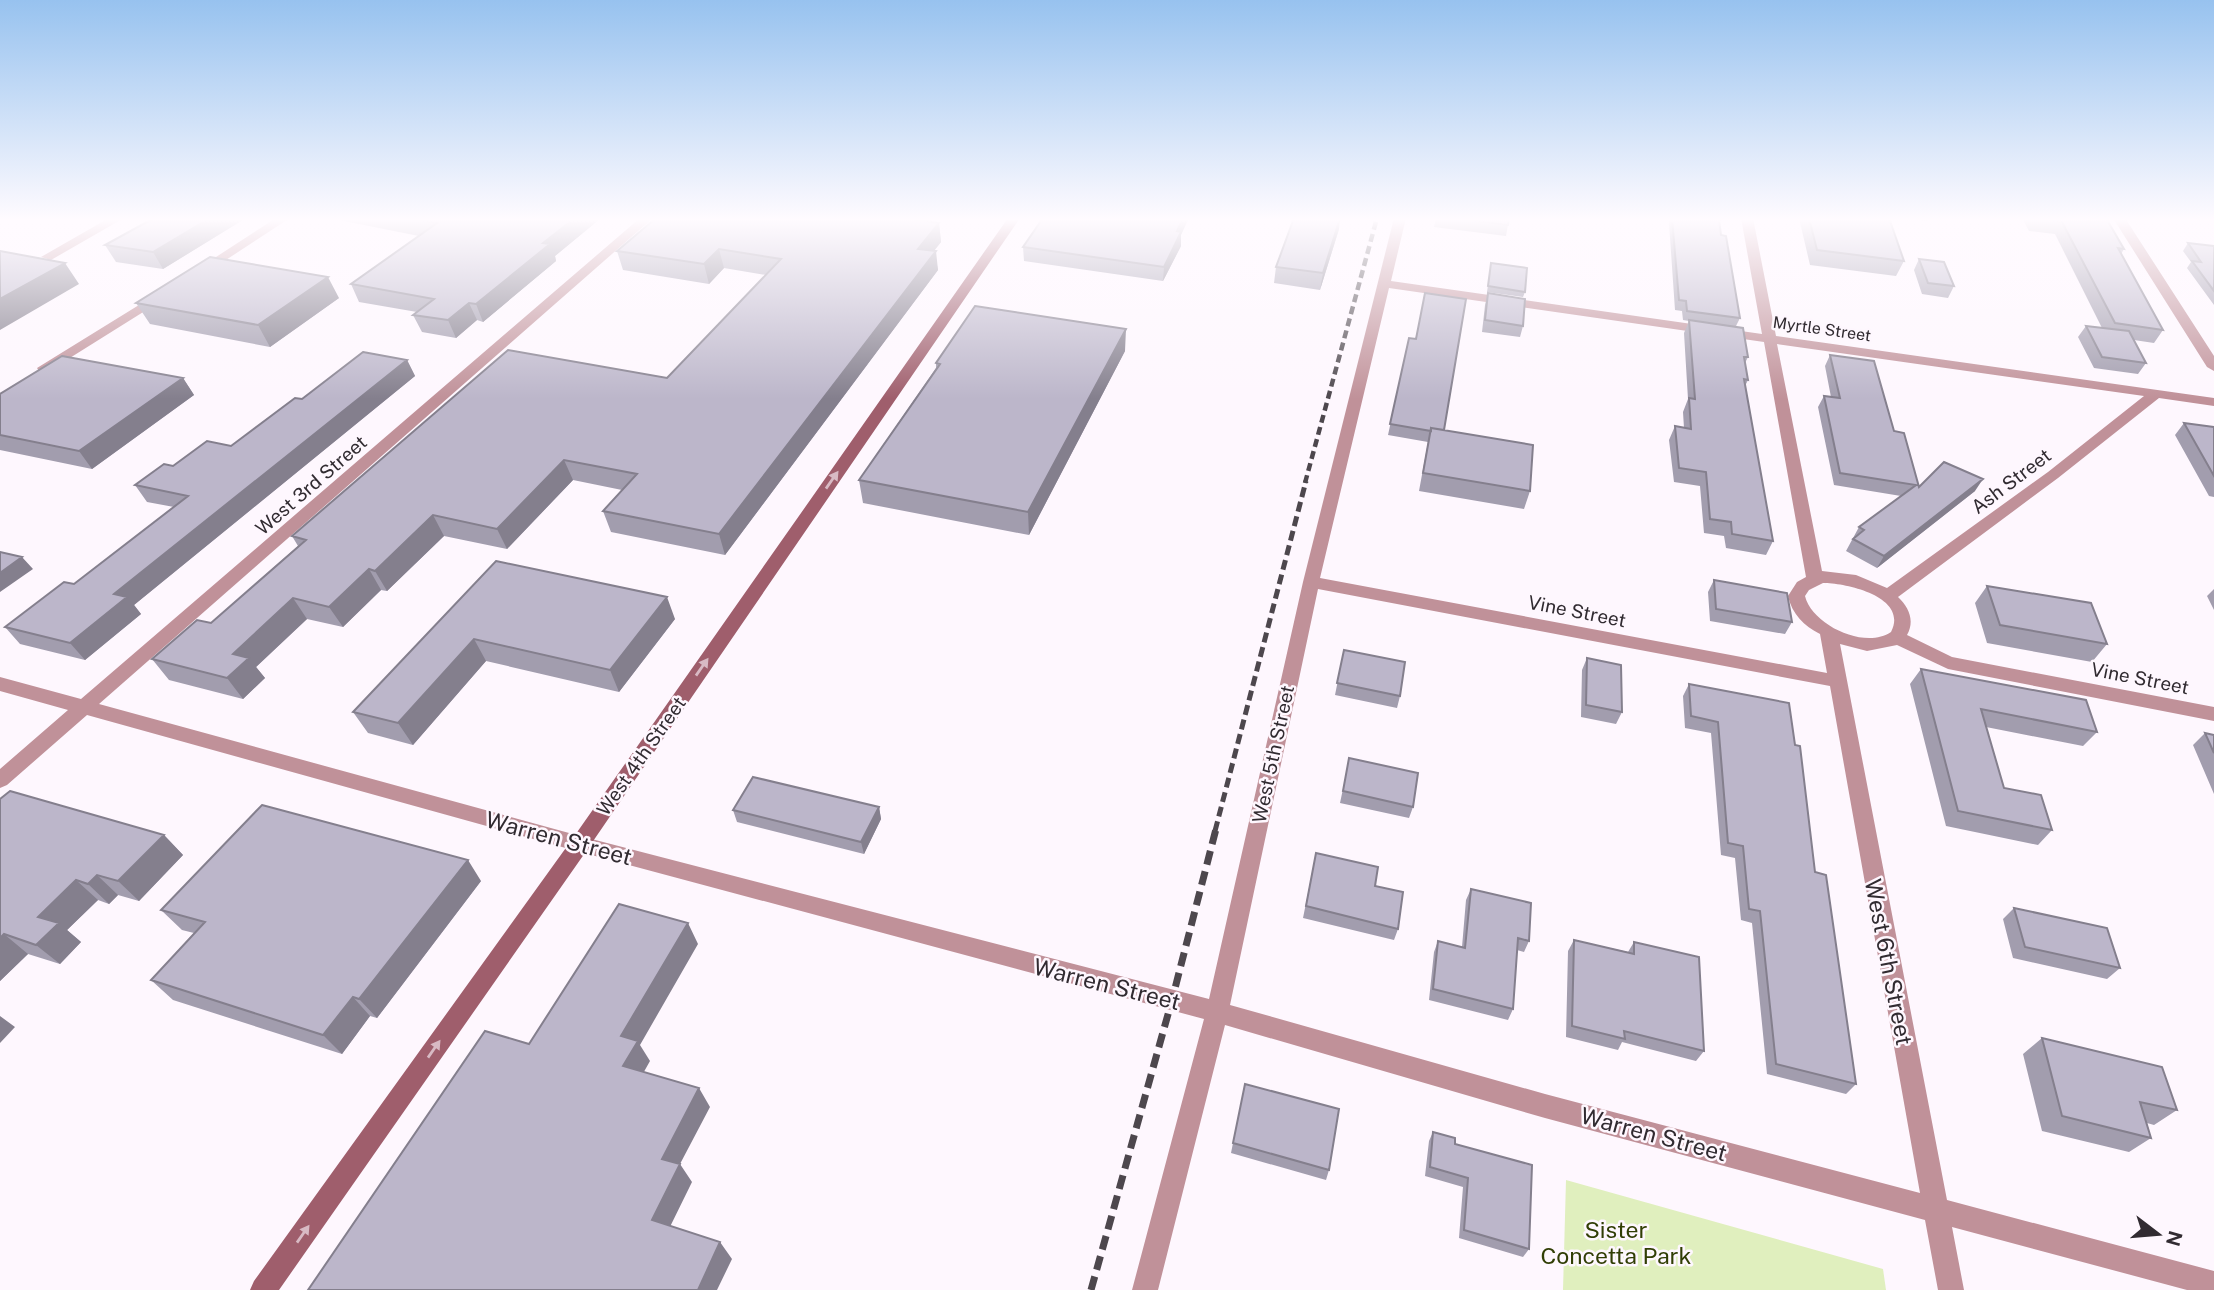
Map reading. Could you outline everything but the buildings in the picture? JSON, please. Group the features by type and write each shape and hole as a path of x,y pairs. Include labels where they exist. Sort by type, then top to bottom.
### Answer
{"main road":[{"name":"West 4th Street","path":"263,1290 580,844 972,278"}],"street":[{"path":"33,375 189,278"},
{"name":"West 3rd Street","path":"0,780 578,278"},
{"name":"West 5th Street","path":"1145,1290 1217,1012 1311,582 1385,278"},
{"path":"1758,278 1815,579"},
{"path":"2157,278 2214,367"},
{"name":"Myrtle Street","path":"1384,284 2214,402"},
{"name":"Ash Street","path":"1887,596 2053,475 2156,394"},
{"path":"1838,577 1854,580 1887,596 1904,619 1904,629 1898,638 1872,645 1855,643 1829,634 1808,619 1800,608 1798,597 1801,587 1815,579 1838,577"},
{"name":"Vine Street","path":"1311,582 1836,681"},
{"name":"West 6th Street","path":"1829,634 1951,1290"},
{"name":"Vine Street","path":"1898,638 1948,663 2214,714"},
{"name":"Warren Street","path":"0,684 580,844 1217,1012 1545,1106 2214,1284"}],"green space":[{"name":"Sister Concetta Park","path":"1566,1180 1883,1269 1886,1290 1563,1290"}],"railway":[{"path":"1305,483 1361,278"},
{"path":"1215,831 1306,481"},
{"path":"1091,1290 1172,1000 1216,829"}]}
